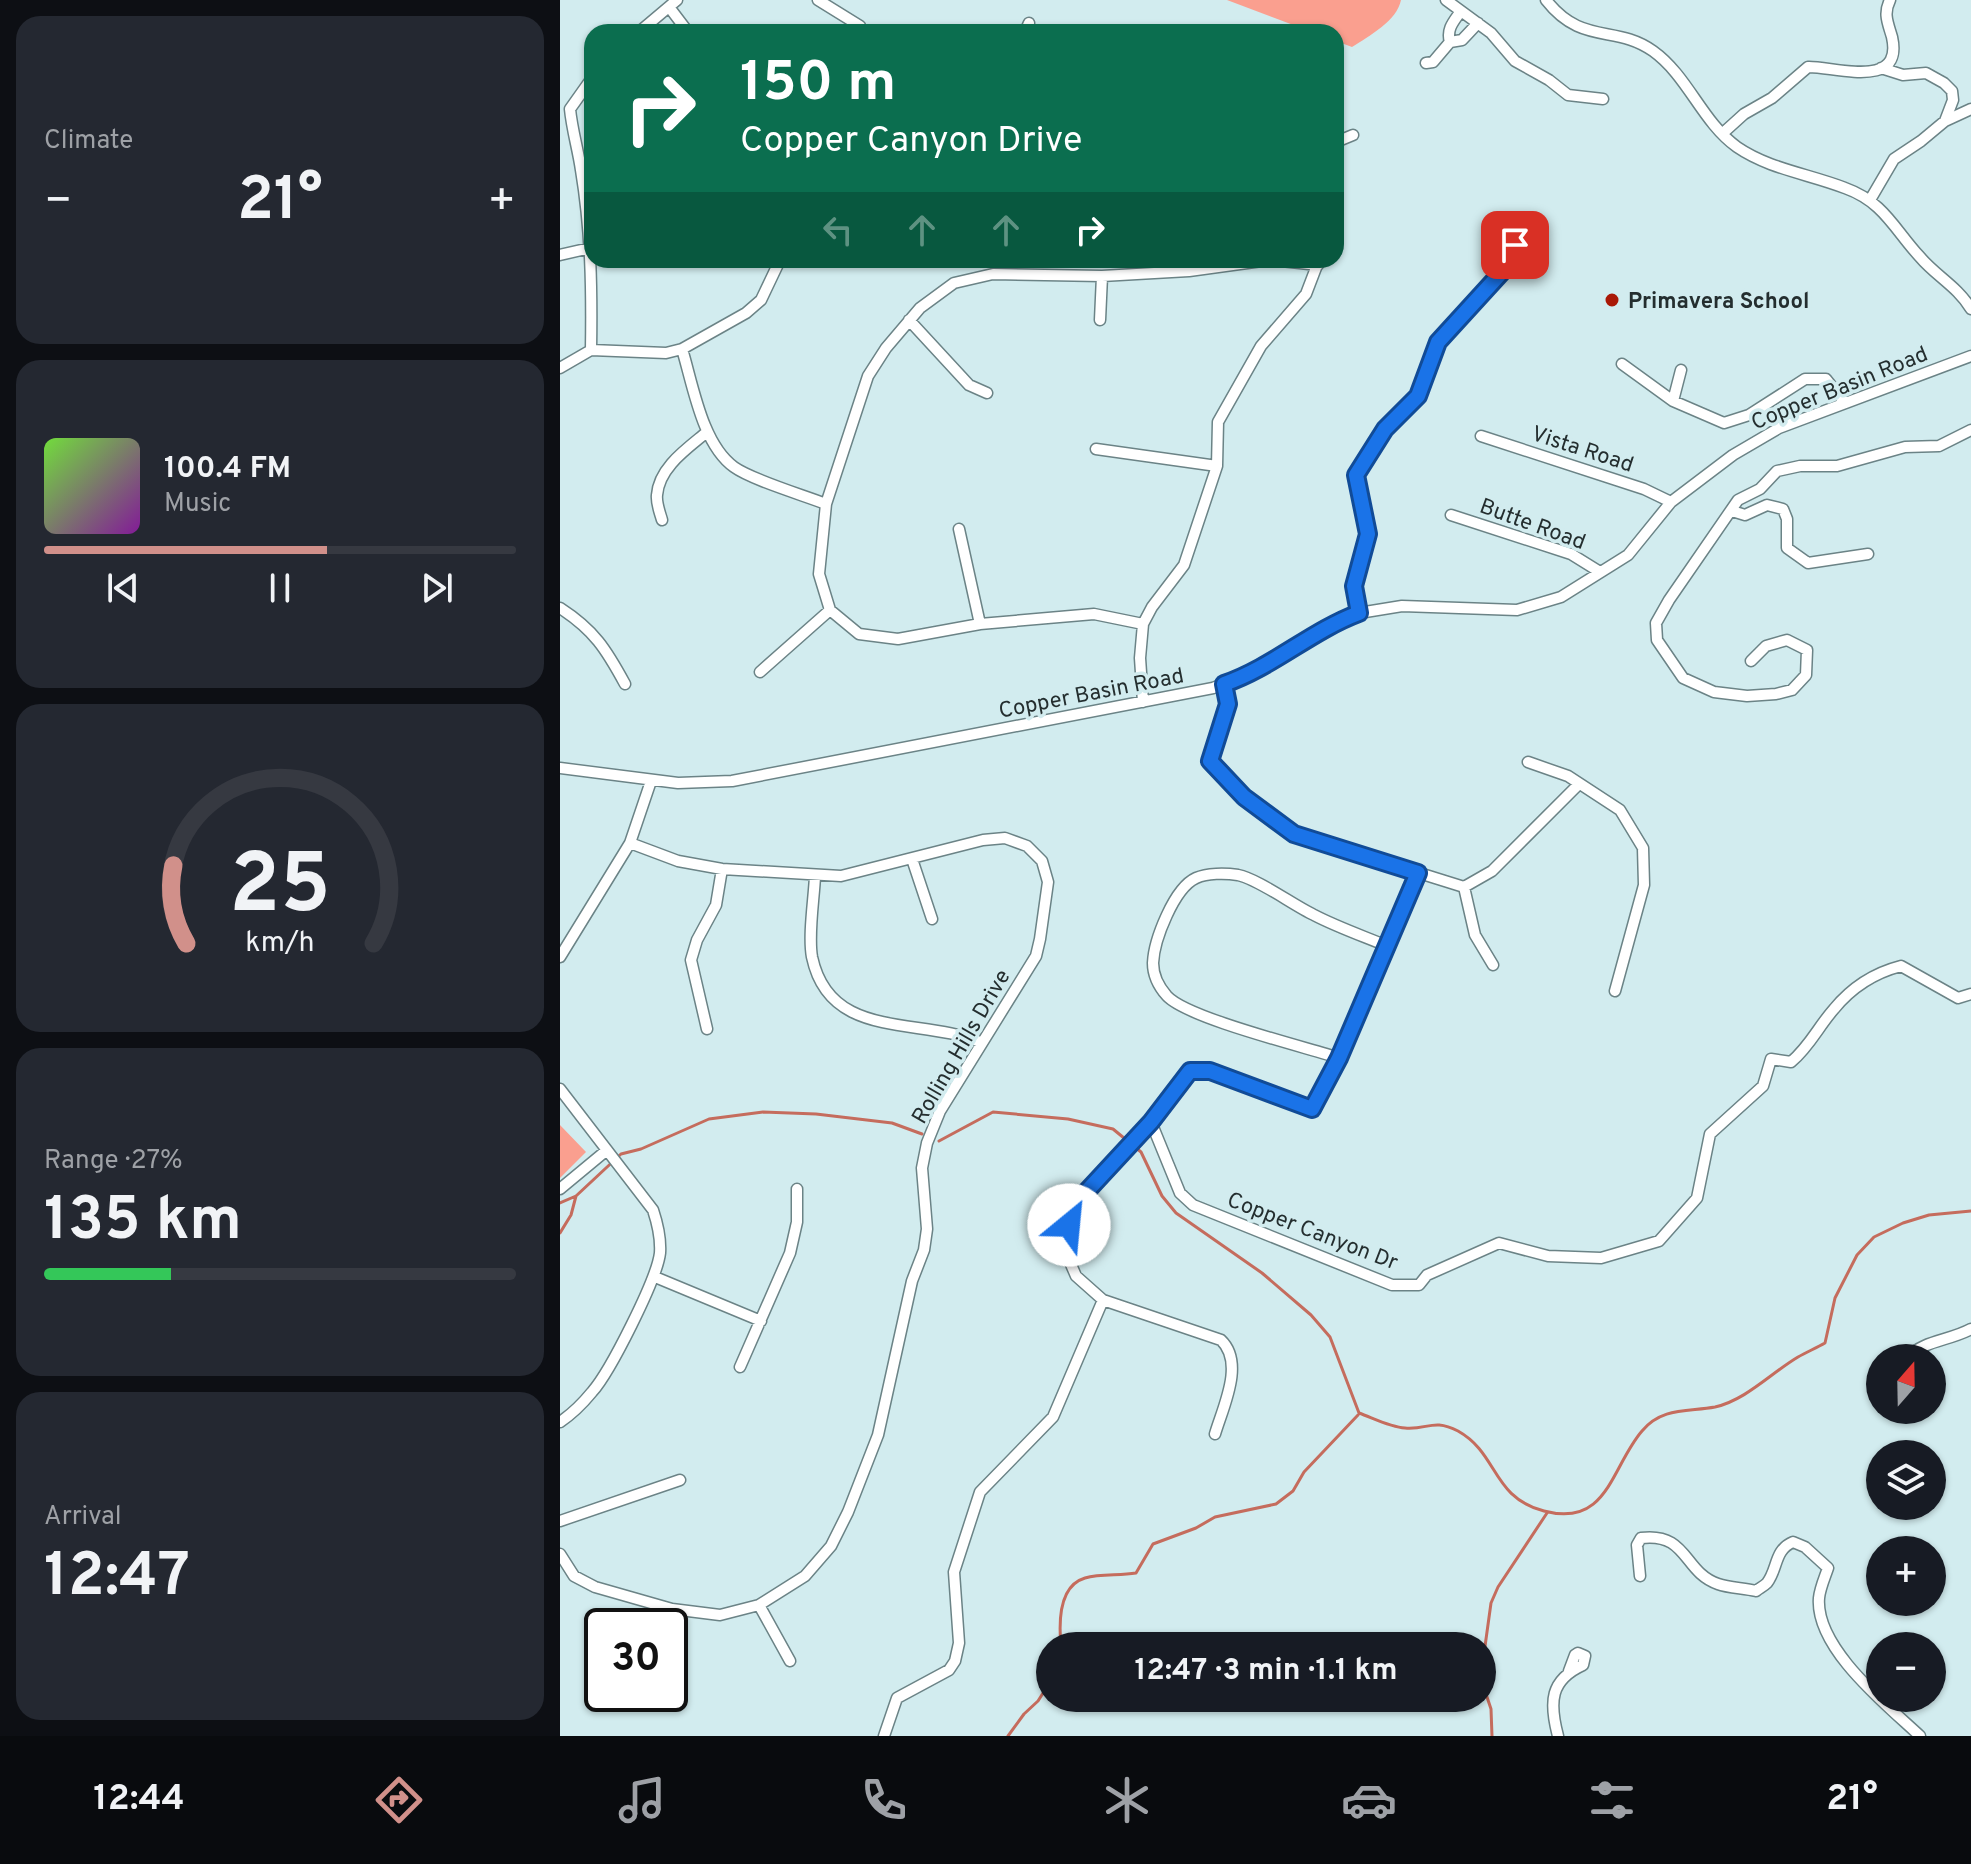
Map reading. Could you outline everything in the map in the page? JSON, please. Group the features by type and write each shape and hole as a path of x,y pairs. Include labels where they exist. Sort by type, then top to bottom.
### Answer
{"street":[{"path":"818,0 857,24"},
{"path":"1446,0 1491,33 1515,61 1568,95 1603,99"},
{"path":"1546,0 1559,17 1578,28 1628,39 1650,49 1667,63 1735,146 1764,162 1847,189 1870,200 1893,222 1920,258 1962,295 1971,309"},
{"path":"1723,133 1744,114 1772,98 1808,67 1857,74 1875,72 1881,68 1890,57 1891,50 1886,14 1890,0"},
{"path":"649,24 673,4 684,24"},
{"path":"1450,42 1447,35 1461,11"},
{"path":"1426,63 1433,62 1450,42 1462,40 1478,23"},
{"path":"1881,68 1903,75 1926,73 1944,83 1952,91 1953,100 1945,121"},
{"path":"584,89 570,109 584,194"},
{"path":"1870,200 1889,163 1945,121 1971,109"},
{"path":"1344,139 1353,135"},
{"path":"1359,613 1354,586 1368,534 1356,475 1385,429 1418,396 1438,342 1501,273 1520,236"},
{"path":"560,255 584,249"},
{"path":"590,268 591,350"},
{"path":"560,368 591,350 666,353 682,349 746,313 761,300 776,268"},
{"path":"993,268 993,274"},
{"path":"1143,624 1094,614 980,624 898,639 859,634 830,610 819,574 826,504 868,376 886,348 920,308 954,283 993,274 1102,276 1211,268"},
{"path":"1143,702 1140,658 1143,624 1184,565 1217,466 1218,422 1261,346 1306,294 1316,268"},
{"path":"1100,320 1102,276"},
{"path":"909,320 969,385 987,393"},
{"path":"682,349 707,432 717,450 735,468 826,504"},
{"name":"Copper Basin Road","path":"560,768 651,781 706,783 758,778 1224,684 1250,673 1319,630 1359,613 1402,606 1467,611 1517,610 1561,597 1628,555 1671,502 1733,455 1779,428 1971,356"},
{"path":"1622,364 1673,401 1724,423 1749,415 1805,379 1826,379 1845,403"},
{"path":"1673,401 1681,370"},
{"path":"1751,661 1766,646 1787,640 1807,650 1806,675 1792,690 1747,696 1714,692 1683,678 1657,640 1656,623 1669,600 1738,500 1760,489 1777,471 1800,466 1837,466 1905,447 1939,446 1971,430"},
{"path":"662,520 656,496 663,475 683,451 707,432"},
{"name":"Vista Road","path":"1481,436 1644,489 1671,502"},
{"path":"1096,449 1217,466"},
{"path":"1732,511 1745,515 1767,505 1783,509 1787,519 1787,548 1808,563 1868,554"},
{"name":"Butte Road","path":"1451,515 1571,554 1600,572"},
{"path":"959,529 980,624"},
{"path":"560,608 584,624 611,659 625,684"},
{"path":"760,672 830,610"},
{"path":"1224,684 1228,704 1210,761 1244,797 1294,834 1464,887 1492,871 1579,784"},
{"path":"1528,762 1568,776 1620,810 1643,848 1644,885 1615,991"},
{"path":"560,957 630,843 651,781"},
{"name":"Rolling Hills Drive","path":"560,1554 574,1576 584,1582 672,1609 720,1615 759,1605 805,1576 831,1546 878,1435 912,1281 924,1250 927,1229 922,1168 927,1143 940,1111 1036,956 1048,882 1042,861 1027,846 1005,838 983,840 841,876 722,869 678,861 630,843"},
{"path":"912,859 932,919"},
{"path":"707,1029 691,960 697,940 716,905 722,869"},
{"path":"1339,1058 1184,1008 1169,998 1157,981 1153,965 1157,938 1182,888 1196,878 1218,873 1240,875 1315,916 1387,946"},
{"path":"1215,1434 1233,1365 1230,1348 1221,1340 1103,1300 1076,1276 1063,1246 1075,1204 1151,1122 1190,1071 1210,1071 1312,1109 1339,1058 1418,873"},
{"path":"815,876 811,955 820,982 842,1008 873,1022 961,1034 982,1043"},
{"path":"1464,887 1475,935 1493,965"},
{"name":"Copper Canyon Dr","path":"1151,1122 1180,1193 1193,1205 1392,1285 1419,1285 1427,1275 1499,1243 1548,1256 1601,1258 1659,1241 1697,1198 1710,1134 1763,1086 1771,1059 1791,1062 1807,1049 1834,1009 1864,980 1901,966 1958,998 1971,994"},
{"path":"560,1089 653,1210 660,1230 660,1253 655,1277 594,1391 560,1422"},
{"path":"560,1189 609,1153"},
{"path":"740,1367 790,1253 797,1222 797,1189"},
{"path":"655,1277 761,1321"},
{"path":"884,1736 897,1698 949,1670 955,1661 959,1643 954,1572 980,1492 1053,1417 1103,1300"},
{"path":"1924,1344 1956,1337 1971,1329"},
{"path":"560,1521 680,1480"},
{"path":"1640,1576 1637,1545 1641,1538 1654,1536 1675,1542 1704,1576 1719,1584 1756,1591 1768,1582 1775,1561 1785,1545 1793,1542 1805,1547 1828,1568 1819,1598 1821,1617 1831,1638 1853,1674 1920,1736"},
{"path":"759,1605 790,1661"},
{"path":"1558,1736 1554,1690 1569,1671"}],"shaded area":[{"path":"1227,0 1401,0 1388,21 1352,47 1344,44 1344,24 1291,24"},
{"path":"560,1125 586,1152 560,1178"}],"waterway":[{"path":"560,1203 576,1196 621,1154 641,1149 709,1119 763,1112 816,1114 892,1123 922,1134"},
{"path":"939,1141 993,1112 1068,1119 1113,1129 1141,1152 1162,1196 1176,1213 1262,1273 1311,1315 1330,1337 1359,1413 1399,1427 1442,1425 1458,1431 1481,1451 1514,1496 1544,1511 1565,1514 1582,1511 1595,1503 1650,1423 1667,1414 1726,1403 1825,1343 1835,1298 1857,1255 1874,1237 1929,1215 1971,1211"},
{"path":"560,1233 571,1215 576,1196"},
{"path":"1060,1632 1065,1597 1076,1582 1091,1576 1136,1573 1153,1544 1196,1528 1215,1517 1276,1504 1293,1491 1304,1472 1358,1415"},
{"path":"1487,1632 1491,1603 1498,1587 1547,1513"},
{"path":"1008,1736 1036,1703"},
{"path":"1491,1712 1492,1736"}],"place":[{"name":"Primavera School","path":"1612,300"}],"route":[{"path":"1069,1225 1075,1204 1151,1122 1190,1071 1210,1071 1312,1109 1339,1058 1418,873 1294,834 1244,797 1210,761 1228,704 1224,684 1250,673 1319,630 1359,613 1354,586 1368,534 1356,475 1385,429 1418,396 1438,342 1501,273 1515,245"}]}
